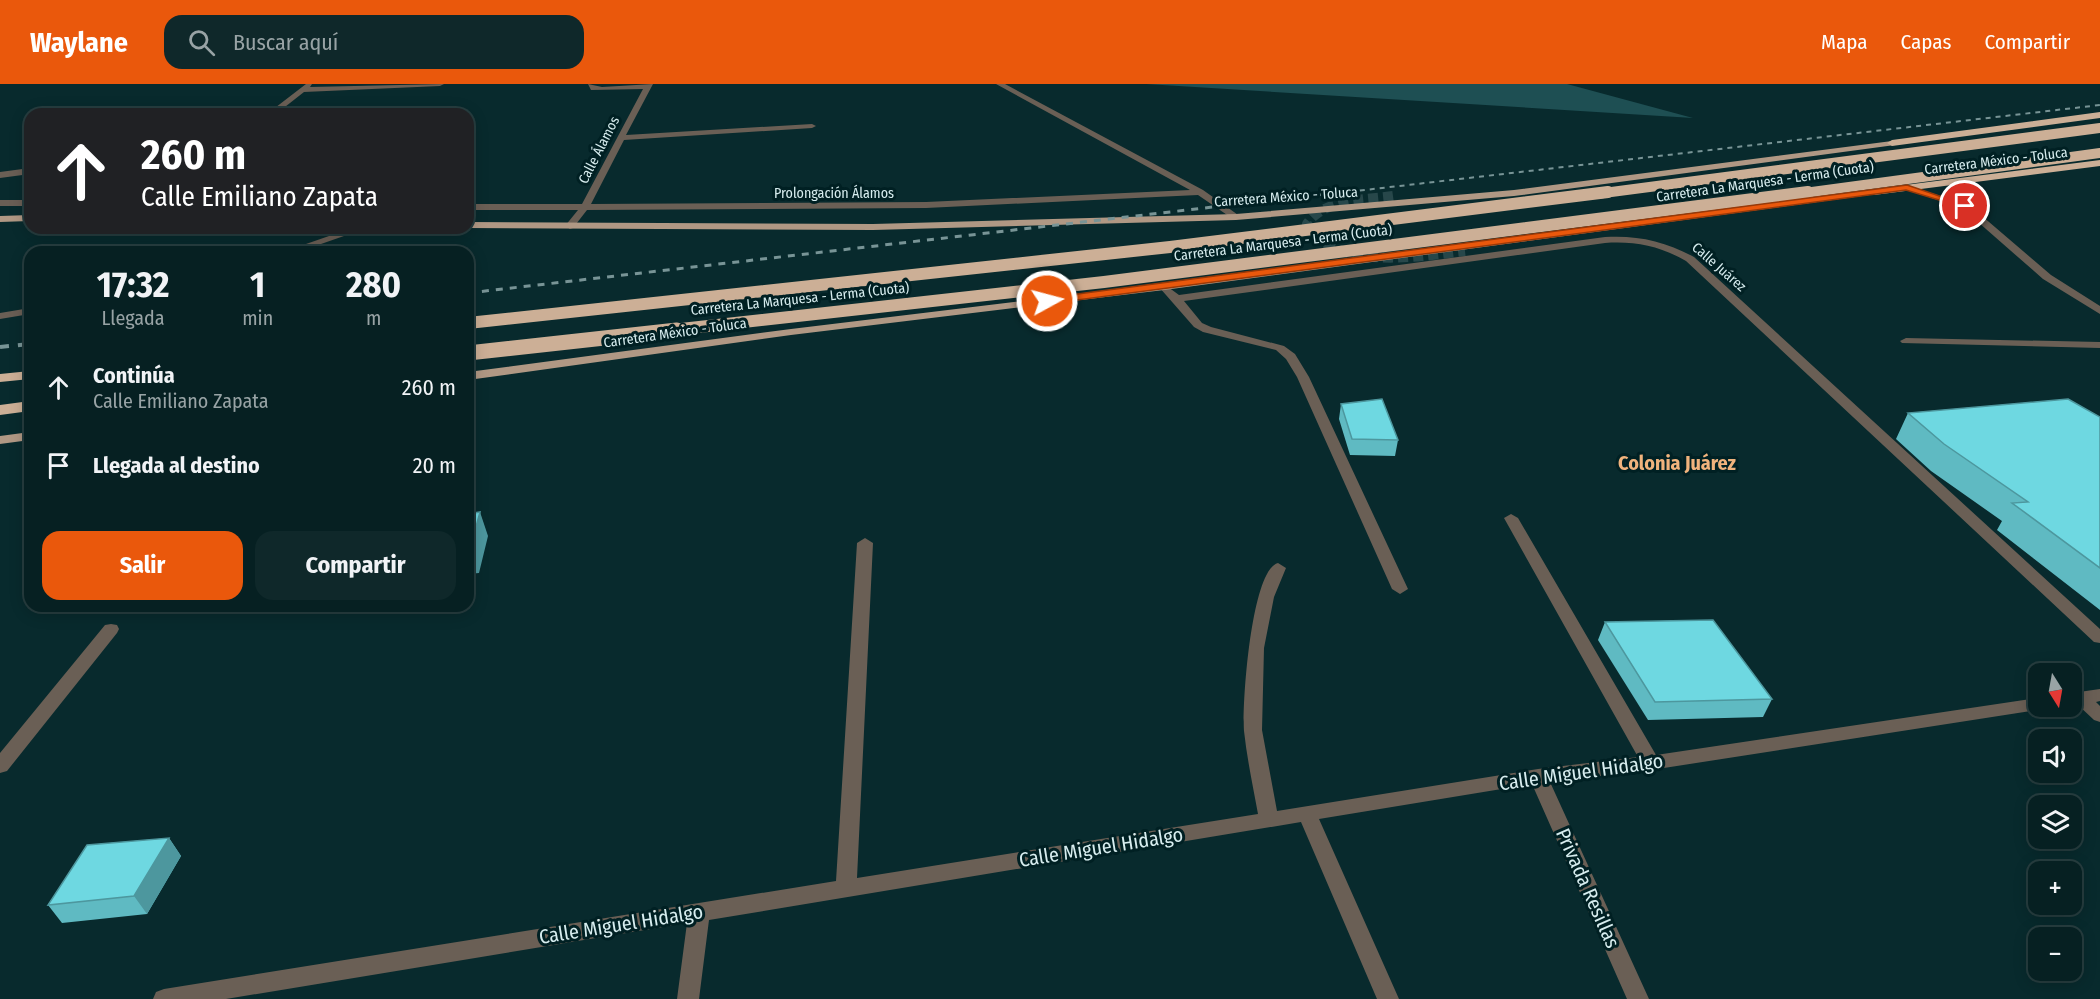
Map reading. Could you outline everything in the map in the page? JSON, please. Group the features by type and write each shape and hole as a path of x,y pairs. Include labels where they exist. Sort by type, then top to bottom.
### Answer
{"highway":[{"name":"Carretera México - Toluca","path":"1892,143 2100,115"},
{"name":"Carretera La Marquesa - Lerma (Cuota)","path":"474,322 1170,247 2100,128"},
{"name":"Carretera La Marquesa - Lerma (Cuota)","path":"474,352 1104,282 1569,225 2100,153"},
{"name":"Carretera México - Toluca","path":"1874,192 2100,163"},
{"path":"0,378 24,376"},
{"path":"0,410 24,407"}],"main road":[{"path":"1520,182 1740,156 1892,143"},
{"name":"Carretera México - Toluca","path":"474,225 873,227 1236,217 1514,193 1892,143"},
{"path":"1393,196 1498,184"},
{"path":"1465,251 1829,202 1874,192"},
{"name":"Carretera México - Toluca","path":"474,375 791,332 1164,287 1874,192"},
{"path":"0,219 24,218"},
{"path":"0,440 24,437"}],"street":[{"path":"278,108 310,84"},
{"path":"301,90 440,84"},
{"path":"592,84 594,88 648,85"},
{"path":"1000,84 1200,192 1236,217"},
{"name":"Calle Álamos","path":"570,226 585,207 648,85"},
{"path":"620,138 812,126"},
{"path":"0,175 24,172"},
{"path":"1907,187 1965,206 2047,277 2100,311"},
{"name":"Prolongación Álamos","path":"474,207 859,207 1032,203 1200,192"},
{"path":"0,203 24,203"},
{"path":"306,246 344,234"},
{"name":"Calle Juárez","path":"1176,299 1605,240 1633,239 1659,243 1690,259 2100,638"},
{"path":"1164,287 1198,325 1207,330 1270,344 1291,357 1303,377 1400,589"},
{"path":"0,316 24,312"},
{"path":"1906,341 2100,345"},
{"path":"1511,518 1651,763"},
{"path":"846,888 865,543"},
{"path":"1269,820 1253,719 1256,648 1266,597 1278,568"},
{"path":"0,766 111,629"},
{"path":"2082,698 2100,695"},
{"path":"2082,703 2100,716"},
{"name":"Calle Miguel Hidalgo","path":"164,999 1538,776 1651,763 2028,706"},
{"name":"Privada Resillas","path":"1538,776 1638,999"},
{"path":"1307,814 1388,999"},
{"path":"688,999 699,912"}],"shaded area":[{"path":"1146,84 1567,84 1693,118"}],"building":[{"path":"1382,399 1398,440 1352,439 1341,404"},
{"path":"2068,399 2100,417 2100,568 2012,503 2028,502 1944,444 1908,413"},
{"path":"480,512 474,534 474,513"},
{"path":"1713,620 1772,699 1655,702 1605,622"},
{"path":"169,838 134,896 48,905 87,845"}],"tunnel":[{"path":"1393,196 1334,205 1314,216 1307,224 1319,238 1333,247 1369,257 1410,257 1465,251"}],"railway":[{"path":"1330,194 2100,105"},
{"path":"474,292 1343,192"},
{"path":"0,347 24,345"}],"district":[{"name":"Colonia Juárez","path":"1677,463"}],"route":[{"path":"1047,301 1907,187 1965,206"}]}
